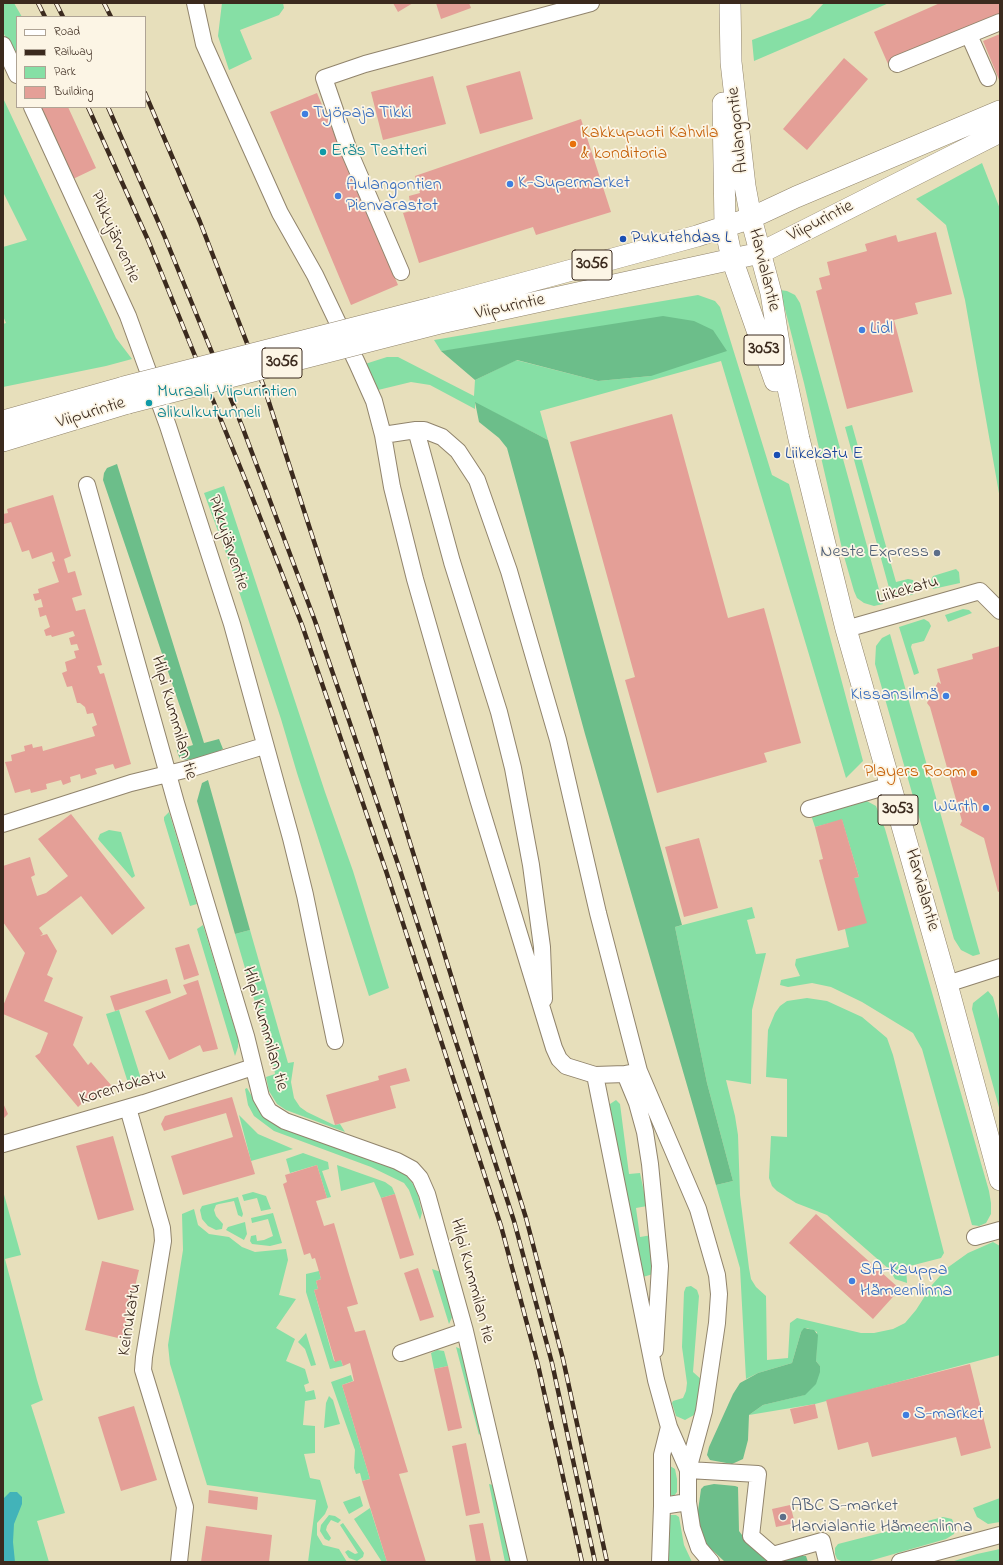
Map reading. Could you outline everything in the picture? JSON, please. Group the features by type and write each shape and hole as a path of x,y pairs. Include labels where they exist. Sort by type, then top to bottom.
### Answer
{"main road":[{"name":"Aulangontie","path":"725,226 722,118 729,42 730,3"},
{"name":"Aulangontie","path":"729,42 737,131 751,218"},
{"name":"Viipurintie","path":"3,422 126,395 434,316 689,238 751,218 800,195 1000,111"},
{"name":"Viipurintie","path":"434,316 760,253 1000,132"},
{"name":"Harvialantie","path":"751,218 771,293 781,356 799,439 846,629 947,984 1000,1180"},
{"name":"Harvialantie","path":"725,226 732,259 783,403 799,439"},
{"name":"Viipurintie","path":"3,441 126,395"}],"street":[{"path":"195,3 204,44 280,213 315,275 374,401 383,435 392,487 415,579 478,799 554,1048 562,1063 582,1072 595,1075 632,1073"},
{"path":"401,272 348,151 324,78 364,64 592,3"},
{"path":"898,64 1000,22"},
{"path":"969,35 988,78"},
{"path":"3,45 16,73"},
{"name":"Pikkujärventie","path":"32,108 138,341 232,624 305,895 335,1041"},
{"path":"383,435 416,430 433,433 442,437 458,451 477,480 524,620 556,733 598,913 637,1103 645,1132 659,1251 660,1287 654,1369"},
{"path":"416,430 452,562 499,712 513,768 531,865 542,946 545,984 544,1012"},
{"name":"Hilpi Kummilan tie","path":"87,485 169,774 246,1036 263,1102 270,1111 278,1117 397,1161 412,1169 420,1178 427,1194 465,1331 519,1562"},
{"name":"Liikekatu","path":"846,629 980,591 1000,611"},
{"path":"3,824 131,783 169,774 264,746"},
{"path":"809,809 891,785"},
{"path":"947,984 1000,968"},
{"name":"Korentokatu","path":"3,1144 128,1108 253,1067"},
{"path":"632,1073 698,1208 717,1275 717,1323 704,1410 688,1470 688,1502 694,1537 699,1548 711,1562"},
{"path":"595,1075 654,1369 669,1428 688,1470"},
{"name":"Keinukatu","path":"128,1108 162,1228 163,1254 143,1370 185,1508 179,1562"},
{"path":"975,1237 1000,1230"},
{"path":"400,1353 465,1331"},
{"path":"660,1562 662,1455 669,1428"},
{"path":"688,1470 758,1474 751,1536 773,1555 822,1541 827,1562"},
{"path":"662,1506 688,1502"},
{"path":"900,1562 1000,1535"}],"green space":[{"path":"3,3 14,3 21,16 16,16 16,51 11,48 3,32"},
{"path":"222,3 283,3 284,8 279,15 240,30 252,59 229,70 218,36"},
{"path":"824,3 889,3 754,61 752,40 810,18"},
{"path":"3,98 116,338 132,359 106,366 3,387 3,324 6,323 3,316 3,247 27,240 3,192"},
{"path":"982,163 1000,209 1000,499 965,300 946,225 916,199"},
{"path":"780,290 787,291 795,295 800,303 883,604 874,606 864,603 857,598 854,591 843,553 804,383"},
{"path":"698,295 715,301 720,307 772,475 789,484 863,761 846,778 721,361 540,411 548,440 475,403 475,409 430,385 411,382 378,390 365,364 387,357 398,357 474,396 475,380 516,360 598,381 651,376 460,349 441,351 434,340"},
{"path":"663,316 694,321 713,330 727,351 651,376 598,381 517,360 475,380 441,351"},
{"path":"475,402 548,440 682,925 675,927 707,1083 733,1181 716,1185 585,734 507,448 499,438 479,422"},
{"path":"852,425 896,582 908,579 913,580 916,589 912,595 893,597 891,595 845,427"},
{"path":"117,464 204,743 219,739 223,749 206,757 184,760 180,759 178,754 177,750 193,745 103,480 104,473 107,468"},
{"path":"224,486 325,792 353,871 389,988 369,996 281,719 231,567 204,493"},
{"path":"956,569 959,572 960,583 933,589 931,580 933,576"},
{"path":"963,609 969,610 972,613 948,622 945,615"},
{"path":"924,619 929,622 931,626 924,641 912,644 911,647 919,673 914,675 899,627"},
{"path":"890,634 980,954 973,956 961,950 954,939 875,664 876,646 882,638"},
{"path":"208,780 250,930 235,934 197,801 202,783"},
{"path":"863,799 876,806 885,829 989,1191 991,1214 986,1223 979,1226 972,1225 922,1049 913,1033 862,1002 831,987 812,983 788,987 780,985 781,980 800,976 795,965 796,959 849,947 845,929 854,878 859,877 842,820 815,827 811,815"},
{"path":"169,812 197,904 190,906 164,820 164,817"},
{"path":"109,830 121,832 135,876 132,878 98,839 100,834"},
{"path":"752,907 755,918 747,920 756,954 766,953 752,1010 751,1084 726,1080 738,1135 740,1195 751,1279 756,1287 766,1296 767,1360 788,1358 790,1323 797,1318 861,1333 874,1333 893,1329 905,1323 916,1310 932,1285 947,1268 968,1253 993,1242 1000,1246 1000,1355 815,1404 749,1415 763,1405 804,1395 820,1366 816,1361 817,1332 807,1328 801,1332 792,1363 758,1373 746,1379 740,1268 716,1185 733,1181 707,1083 675,927"},
{"path":"203,925 238,1039 238,1047 235,1056 197,929"},
{"path":"250,930 288,1063 294,1062 291,1082 294,1098 300,1107 307,1112 334,1125 340,1124 345,1132 286,1110 277,1104 269,1091 266,1077 275,1074 274,1067 235,934"},
{"path":"988,991 993,997 1000,1023 1000,1111 972,1009 973,1003"},
{"path":"807,998 827,1001 862,1017 887,1038 893,1055 944,1253 941,1258 906,1267 907,1283 895,1279 890,1270 827,1215 796,1203 777,1191 772,1186 769,1178 771,1136 787,1137 787,1079 766,1077 768,1030 775,1013 780,1006 787,1001"},
{"path":"119,1010 143,1085 130,1089 106,1014"},
{"path":"247,1088 264,1117 392,1166 405,1174 413,1184 418,1195 422,1213 420,1220 409,1190 404,1183 371,1167 274,1131 254,1116 248,1105 245,1089"},
{"path":"616,1100 620,1104 629,1174 640,1173 647,1206 636,1208 640,1237 652,1235 653,1274 643,1277 610,1109 610,1104"},
{"path":"239,1115 258,1134 293,1149 251,1161"},
{"path":"303,1153 328,1162 329,1169 322,1171 331,1197 327,1198 317,1165 290,1173 286,1159"},
{"path":"337,1165 385,1182 392,1187 395,1194 381,1198 374,1182 341,1191"},
{"path":"3,1191 21,1255 5,1259 43,1400 31,1405 65,1513 37,1521 49,1562 3,1562"},
{"path":"253,1192 266,1196 271,1209 261,1211 257,1198 244,1201 242,1195"},
{"path":"238,1197 243,1214 242,1217 238,1215 234,1201 216,1205 214,1210 216,1216 223,1224 222,1229 216,1230 208,1226 202,1219 200,1210 202,1206"},
{"path":"194,1209 198,1225 209,1234 229,1237 242,1247 255,1252 286,1249 288,1260 279,1295 296,1299 276,1328 295,1339 286,1361 305,1369 309,1383 304,1385 306,1392 314,1390 316,1399 305,1401 303,1425 315,1426 315,1453 304,1454 310,1478 320,1480 328,1507 325,1514 317,1523 317,1535 323,1545 339,1549 347,1562 308,1562 316,1500 207,1485 170,1364 168,1345 183,1250 182,1214"},
{"path":"273,1213 282,1243 270,1246 252,1244 250,1241 251,1236 256,1235 257,1241 273,1236 268,1219 252,1223 251,1218"},
{"path":"245,1222 247,1234 244,1240 226,1230 228,1227"},
{"path":"432,1269 441,1272 453,1315 449,1324"},
{"path":"319,1271 321,1279 316,1281 318,1289 314,1290 334,1361 341,1360 343,1366 330,1369 306,1292 306,1274"},
{"path":"691,1286 697,1290 699,1296 693,1372 702,1380 702,1392 694,1415 685,1420 676,1416 672,1403 673,1401 683,1398 686,1391 687,1383 682,1347 684,1292 686,1287"},
{"path":"804,1328 814,1330 818,1335 816,1361 820,1366 820,1372 816,1384 805,1395 763,1405 749,1415 748,1440 743,1459 732,1464 710,1460 707,1455 709,1447 733,1394 740,1383 758,1373 792,1363 801,1332"},
{"path":"306,1333 316,1365 311,1366 305,1349 298,1342"},
{"path":"456,1347 463,1350 484,1428 479,1435"},
{"path":"437,1350 444,1351 448,1366 434,1369 431,1353"},
{"path":"351,1375 353,1381 342,1385 370,1479 362,1481 360,1473 356,1474 354,1468 355,1450 331,1382"},
{"path":"329,1396 333,1400 340,1424 324,1428 326,1403"},
{"path":"670,1466 675,1469 677,1479 677,1492 674,1496 670,1495"},
{"path":"489,1484 497,1486 513,1562 505,1562"},
{"path":"714,1484 738,1487 739,1531 745,1539 797,1556 806,1556 808,1562 725,1562 708,1546 698,1525 701,1489 704,1486"},
{"path":"360,1496 363,1506 349,1514 343,1502"},
{"path":"1000,1498 1000,1522 988,1524 977,1517 973,1508"},
{"path":"370,1508 387,1562 382,1562 354,1519"},
{"path":"329,1515 335,1516 341,1520 338,1523 331,1520 327,1526 326,1530 331,1538 329,1541 325,1539 320,1531 321,1525"},
{"path":"669,1515 676,1515 679,1517 684,1545 692,1562 665,1562"},
{"path":"943,1517 952,1519 955,1527 954,1534 946,1539 866,1562 843,1562 837,1559 835,1554 835,1548 838,1544"},
{"path":"343,1523 364,1553 363,1557 357,1561 349,1558 345,1552 348,1550 355,1554 358,1553 340,1525"},
{"path":"1000,1549 1000,1562 951,1562 977,1554"}],"water":[{"path":"10,1492 17,1492 22,1497 22,1504 14,1524 13,1542 15,1562 3,1562 3,1499"}],"building":[{"path":"393,3 413,3 398,12"},
{"path":"436,3 469,3 471,8 441,19"},
{"path":"940,3 1000,3 1000,14 888,64 874,32"},
{"path":"1000,34 1000,82 983,41"},
{"path":"844,58 868,79 807,150 783,129"},
{"path":"520,71 533,119 480,134 466,86"},
{"path":"433,76 446,124 383,140 371,92"},
{"path":"317,93 398,285 351,305 270,112"},
{"path":"41,108 68,108 96,168 73,179"},
{"name":"K-Supermarket","path":"581,119 611,212 536,235 533,227 419,263 403,213 411,211 409,196 420,193 415,176"},
{"name":"Lidl","path":"936,232 952,294 915,303 918,314 894,320 913,392 847,409 816,291 822,289 819,278 830,275 827,262 867,251 865,244 896,235 898,242"},
{"path":"672,414 728,618 764,608 801,743 764,753 767,762 657,793 625,680 635,677 570,442"},
{"path":"53,495 71,556 64,559 68,573 75,571 82,595 72,598 76,611 85,609 102,665 97,666 100,674 104,673 131,764 115,769 113,764 95,769 97,774 81,779 80,774 70,777 71,782 63,785 61,780 46,784 47,789 31,793 30,789 15,793 5,762 12,761 11,755 25,751 24,746 32,744 33,748 42,746 43,751 95,736 92,727 97,725 93,713 87,714 85,707 80,703 77,703 72,686 67,687 62,673 67,671 65,662 76,658 74,651 79,650 77,644 71,645 69,638 75,636 73,631 52,637 51,635 46,636 44,630 50,627 46,615 40,617 38,608 43,607 41,599 35,601 33,594 39,593 38,589 59,582 52,562 55,561 52,552 32,559 29,550 22,552 11,522 4,524 3,522 3,514 8,513 7,509"},
{"path":"1000,646 1000,891 998,892 984,838 960,825 962,821 930,707 927,703 938,682 941,684 937,669 973,659 972,654"},
{"path":"71,814 145,908 112,935 81,896 39,928 43,934 40,936 47,934 57,951 47,975 53,978 44,1001 83,1017 73,1045 88,1065 91,1062 111,1085 93,1102 89,1097 78,1107 35,1056 40,1053 48,1033 3,1014 3,1006 25,953 3,922 3,866 30,857 35,875 31,877 37,896 46,893 68,876 38,839"},
{"path":"842,819 859,877 854,878 867,923 838,931 819,860 823,859 815,827"},
{"path":"699,838 718,908 684,917 665,847"},
{"path":"189,944 199,975 184,980 175,948"},
{"path":"167,979 171,993 115,1011 110,996"},
{"path":"198,980 218,1049 203,1052 200,1045 169,1060 145,1011 187,994 183,985"},
{"path":"406,1068 410,1081 390,1086 396,1108 335,1125 326,1095 379,1080 378,1076"},
{"path":"232,1097 255,1174 183,1195 171,1156 233,1137 226,1113 164,1131 161,1124 165,1116"},
{"path":"3,1103 8,1114 3,1119"},
{"path":"113,1136 134,1210 98,1220 76,1146"},
{"path":"317,1165 327,1198 316,1201 324,1226 334,1223 358,1304 347,1307 355,1332 365,1330 408,1472 399,1474 426,1562 387,1562 362,1481 370,1479 342,1385 354,1381 350,1363 343,1366 341,1360 335,1362 314,1290 318,1289 316,1281 321,1279 318,1268 315,1258 312,1259 310,1253 304,1255 283,1184 287,1182 285,1175"},
{"path":"395,1194 414,1255 400,1259 381,1198"},
{"path":"816,1214 900,1289 873,1319 789,1243"},
{"path":"102,1261 139,1270 122,1339 85,1330"},
{"path":"418,1268 434,1317 420,1321 404,1273"},
{"name":"S-market","path":"970,1364 991,1448 961,1456 956,1437 872,1457 868,1442 838,1450 826,1400"},
{"path":"448,1366 462,1428 448,1431 434,1369"},
{"path":"815,1404 818,1418 794,1424 790,1409"},
{"path":"134,1406 157,1480 121,1491 98,1417"},
{"path":"466,1443 480,1513 466,1516 452,1446"},
{"path":"209,1490 258,1497 257,1510 208,1503"},
{"path":"790,1505 795,1523 776,1527 772,1509"},
{"path":"483,1523 491,1562 476,1562 469,1525"},
{"path":"206,1526 272,1535 269,1562 201,1562"}],"railway":[{"path":"38,3 44,16"},
{"path":"56,3 62,16"},
{"path":"104,3 110,16"},
{"path":"146,95 200,222 264,387 377,736 526,1218 563,1359 607,1562"},
{"path":"88,108 148,240 249,489 302,625 386,871 501,1226 538,1365 582,1562"},
{"path":"108,108 164,235 242,426 315,621 399,867 514,1221 552,1363 595,1562"}],"place":[{"name":"Työpaja Tikki","path":"305,114"},
{"name":"Kakkupuoti Kahvila & konditoria","path":"573,144"},
{"name":"Eräs Teatteri","path":"323,152"},
{"name":"K-Supermarket","path":"510,184"},
{"name":"Aulangontien Pienvarastot","path":"338,196"},
{"name":"Pukutehdas L","path":"623,239"},
{"name":"Lidl","path":"862,330"},
{"name":"Muraali, Viipurintien alikulkutunneli","path":"149,403"},
{"name":"Liikekatu E","path":"777,455"},
{"name":"Neste Express","path":"937,553"},
{"name":"Kissansilmä","path":"946,696"},
{"name":"Players Room","path":"974,773"},
{"name":"Würth","path":"986,808"},
{"name":"SA-Kauppa Hämeenlinna","path":"852,1281"},
{"name":"S-market","path":"906,1415"},
{"name":"ABC S-market Harvialantie Hämeenlinna","path":"783,1517"}]}
